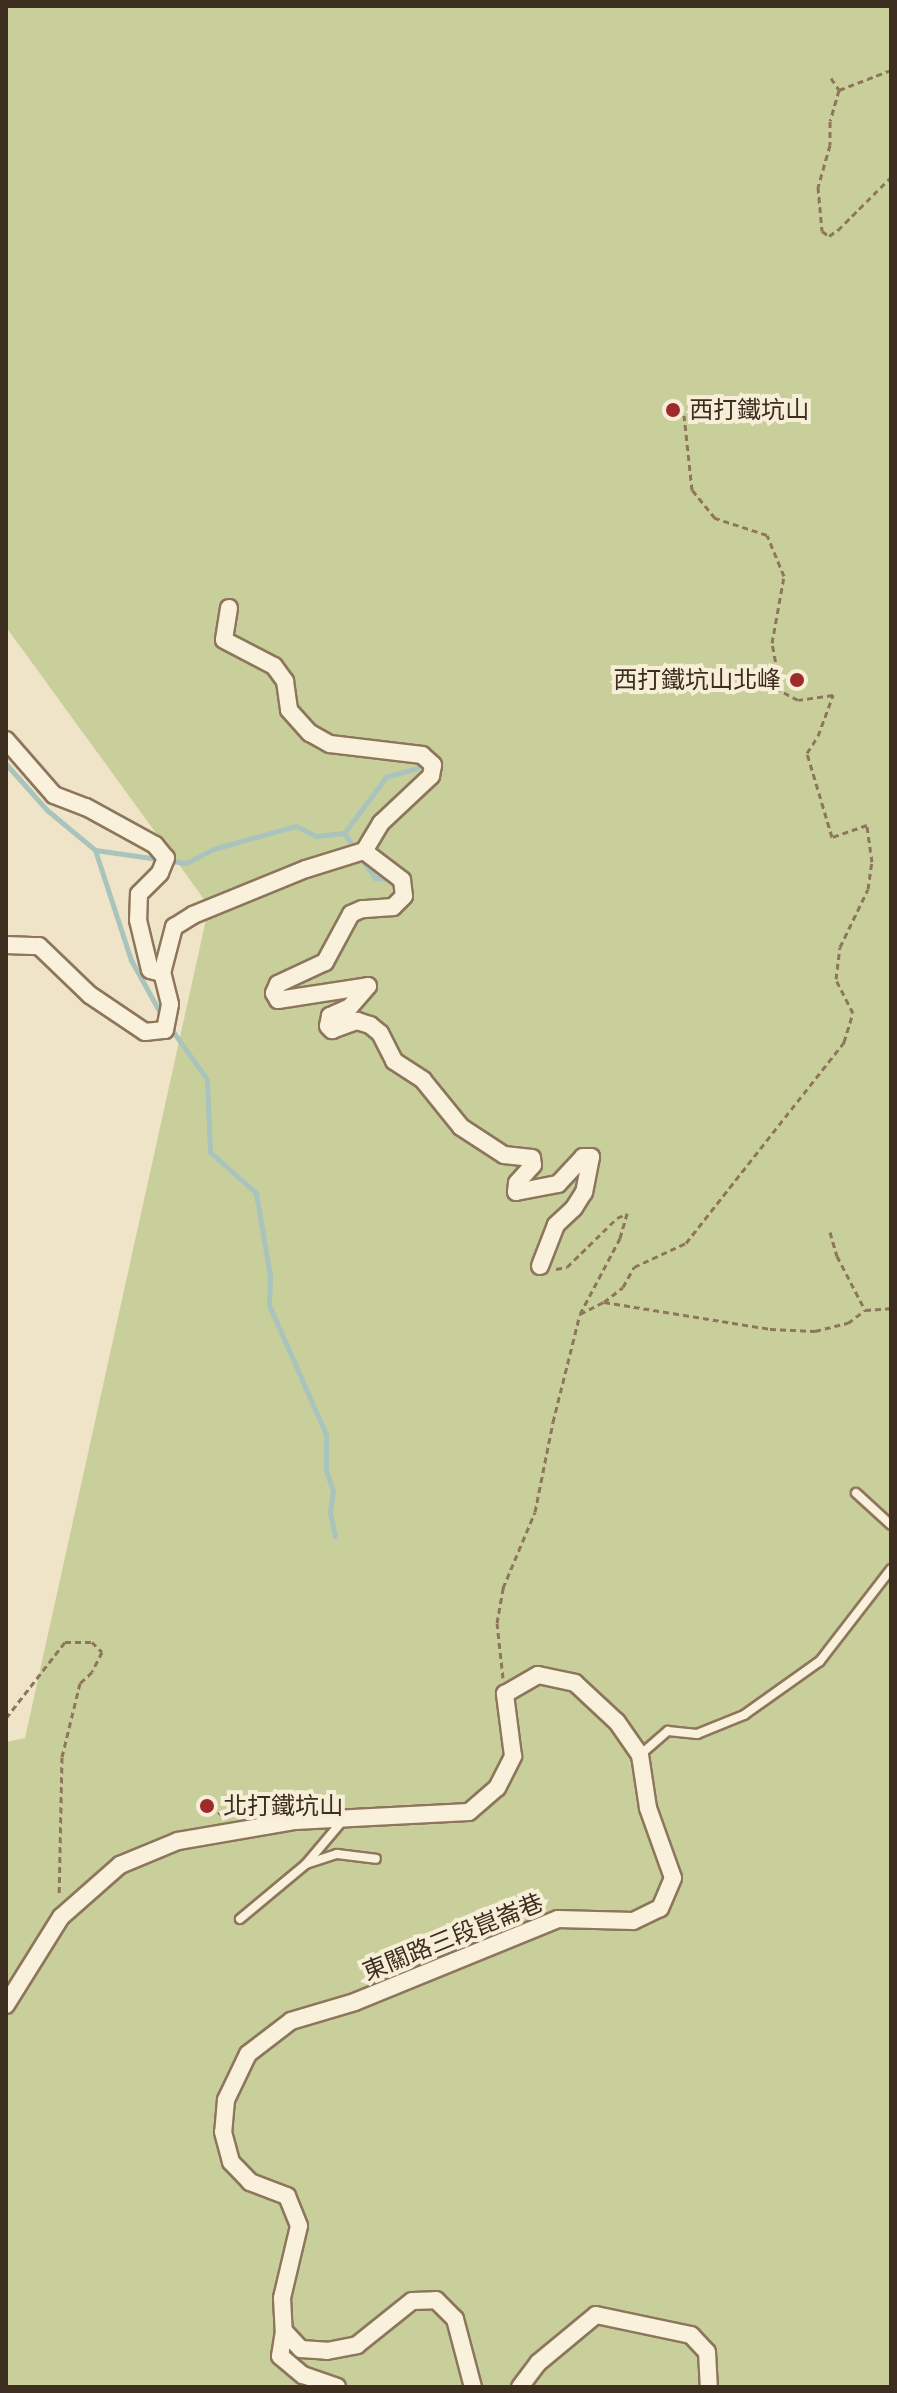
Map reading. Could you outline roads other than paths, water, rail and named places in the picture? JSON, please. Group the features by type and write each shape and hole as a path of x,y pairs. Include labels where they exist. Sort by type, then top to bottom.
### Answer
{"street":[{"path":"6,945 39,946 90,995 145,1032 165,1030 170,1004 162,973 174,927 193,915 364,851 381,823 431,776 433,765 422,755 330,744 310,733 289,710 285,681 274,666 224,640 229,608"},
{"path":"6,740 54,795 114,822 155,845 166,858 160,873 139,894 138,920 150,970 162,973"},
{"path":"364,851 402,880 404,896 393,907 362,909 351,914 325,962 278,984 274,993 278,1000 368,986 350,1007 330,1016 328,1026 332,1030 357,1021 370,1025 380,1033 394,1061 423,1080 461,1127 504,1155 532,1158 533,1165 517,1183 516,1192 558,1184 583,1157 591,1157 584,1192 574,1208 556,1225 540,1266"},
{"name":"東關路三段崑崙巷","path":"337,2387 303,2375 280,2356 284,2331 282,2298 299,2226 287,2196 250,2182 231,2162 223,2132 226,2100 248,2054 291,2021 355,2002 558,1919 633,1921 660,1908 673,1878 648,1808 640,1755 617,1722 575,1683 538,1675 505,1694 513,1756 497,1788 469,1812 344,1818"},
{"path":"6,2005 61,1917 120,1865 178,1841 295,1821 344,1818"},
{"path":"284,2331 301,2349 327,2351 357,2345 412,2301 436,2300 455,2319 473,2387"},
{"path":"520,2387 538,2363 596,2315 691,2335 707,2352 709,2387"}],"lane":[{"path":"856,1493 891,1525"},
{"path":"640,1755 668,1731 697,1734 744,1715 820,1661 891,1569"},
{"path":"240,1919 306,1864 344,1818"},
{"path":"306,1864 337,1854 376,1859"}],"waterway":[{"path":"6,764 47,810 95,850 131,960 163,1018"},
{"path":"95,850 186,863 213,849 296,826 316,836 344,833 386,777 417,768"},
{"path":"344,833 355,849"},
{"path":"360,857 375,878 388,879"},
{"path":"169,1026 207,1079 210,1152 256,1193 270,1276 269,1305 326,1434 326,1470 333,1491 330,1513 335,1536"}],"place":[{"name":"西打鐵坑山","path":"673,410"},
{"name":"西打鐵坑山北峰","path":"797,680"},
{"name":"北打鐵坑山","path":"207,1806"}]}
